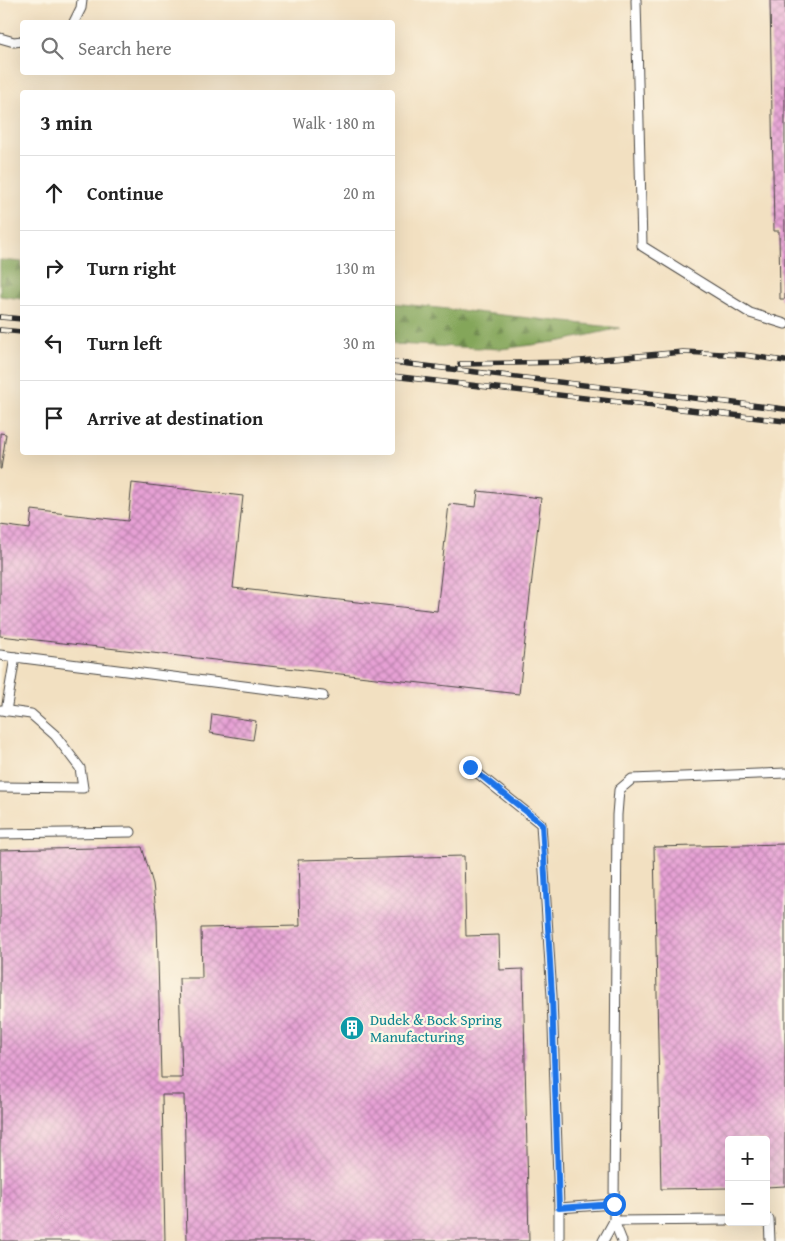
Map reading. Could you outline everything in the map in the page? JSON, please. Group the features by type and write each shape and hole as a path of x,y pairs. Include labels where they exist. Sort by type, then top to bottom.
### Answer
{"lane":[{"path":"75,20 81,8 82,0"},
{"path":"636,0 642,246 750,313 785,324"},
{"path":"0,38 14,42 20,41"},
{"path":"0,655 324,696"},
{"path":"0,787 83,788 80,768 55,735 32,714 3,710 15,657"},
{"path":"470,767 542,824 552,996 559,1241"},
{"path":"622,1241 614,1221 617,814 619,790 632,779 785,773"},
{"path":"0,834 131,832"},
{"path":"559,1208 614,1204"},
{"path":"614,1221 725,1220"},
{"path":"602,1241 614,1221"},
{"path":"769,1226 770,1241"}],"green space":[{"path":"0,260 20,262 20,299 0,296"},
{"path":"395,303 620,328 562,341 501,349 395,344"}],"building":[{"path":"770,0 785,0 785,299 780,299 779,231 774,231"},
{"path":"0,433 6,434 1,469 0,469"},
{"path":"132,483 243,496 233,588 437,611 449,504 476,507 478,491 541,498 519,694 0,636 0,525 30,529 32,510 128,521"},
{"path":"212,714 256,721 253,740 210,733"},
{"path":"785,844 785,1186 770,1187 770,1136 725,1136 725,1188 661,1189 654,847"},
{"name":"Dudek & Bock Spring Manufacturing","path":"142,847 153,884 157,920 161,1078 182,1078 179,978 202,978 201,928 300,926 298,860 464,856 466,936 499,935 500,970 523,969 529,1241 187,1241 184,1095 162,1095 165,1241 0,1241 0,850"}],"railway":[{"path":"0,317 20,319"},
{"path":"0,330 20,332"},
{"path":"460,364 569,362 683,352 744,355 785,361"},
{"path":"395,362 785,409"},
{"path":"395,376 785,421"}],"place":[{"name":"Dudek & Bock Spring Manufacturing","path":"352,1028"}],"route":[{"path":"470,767 542,824 552,996 559,1208 614,1204"}]}
